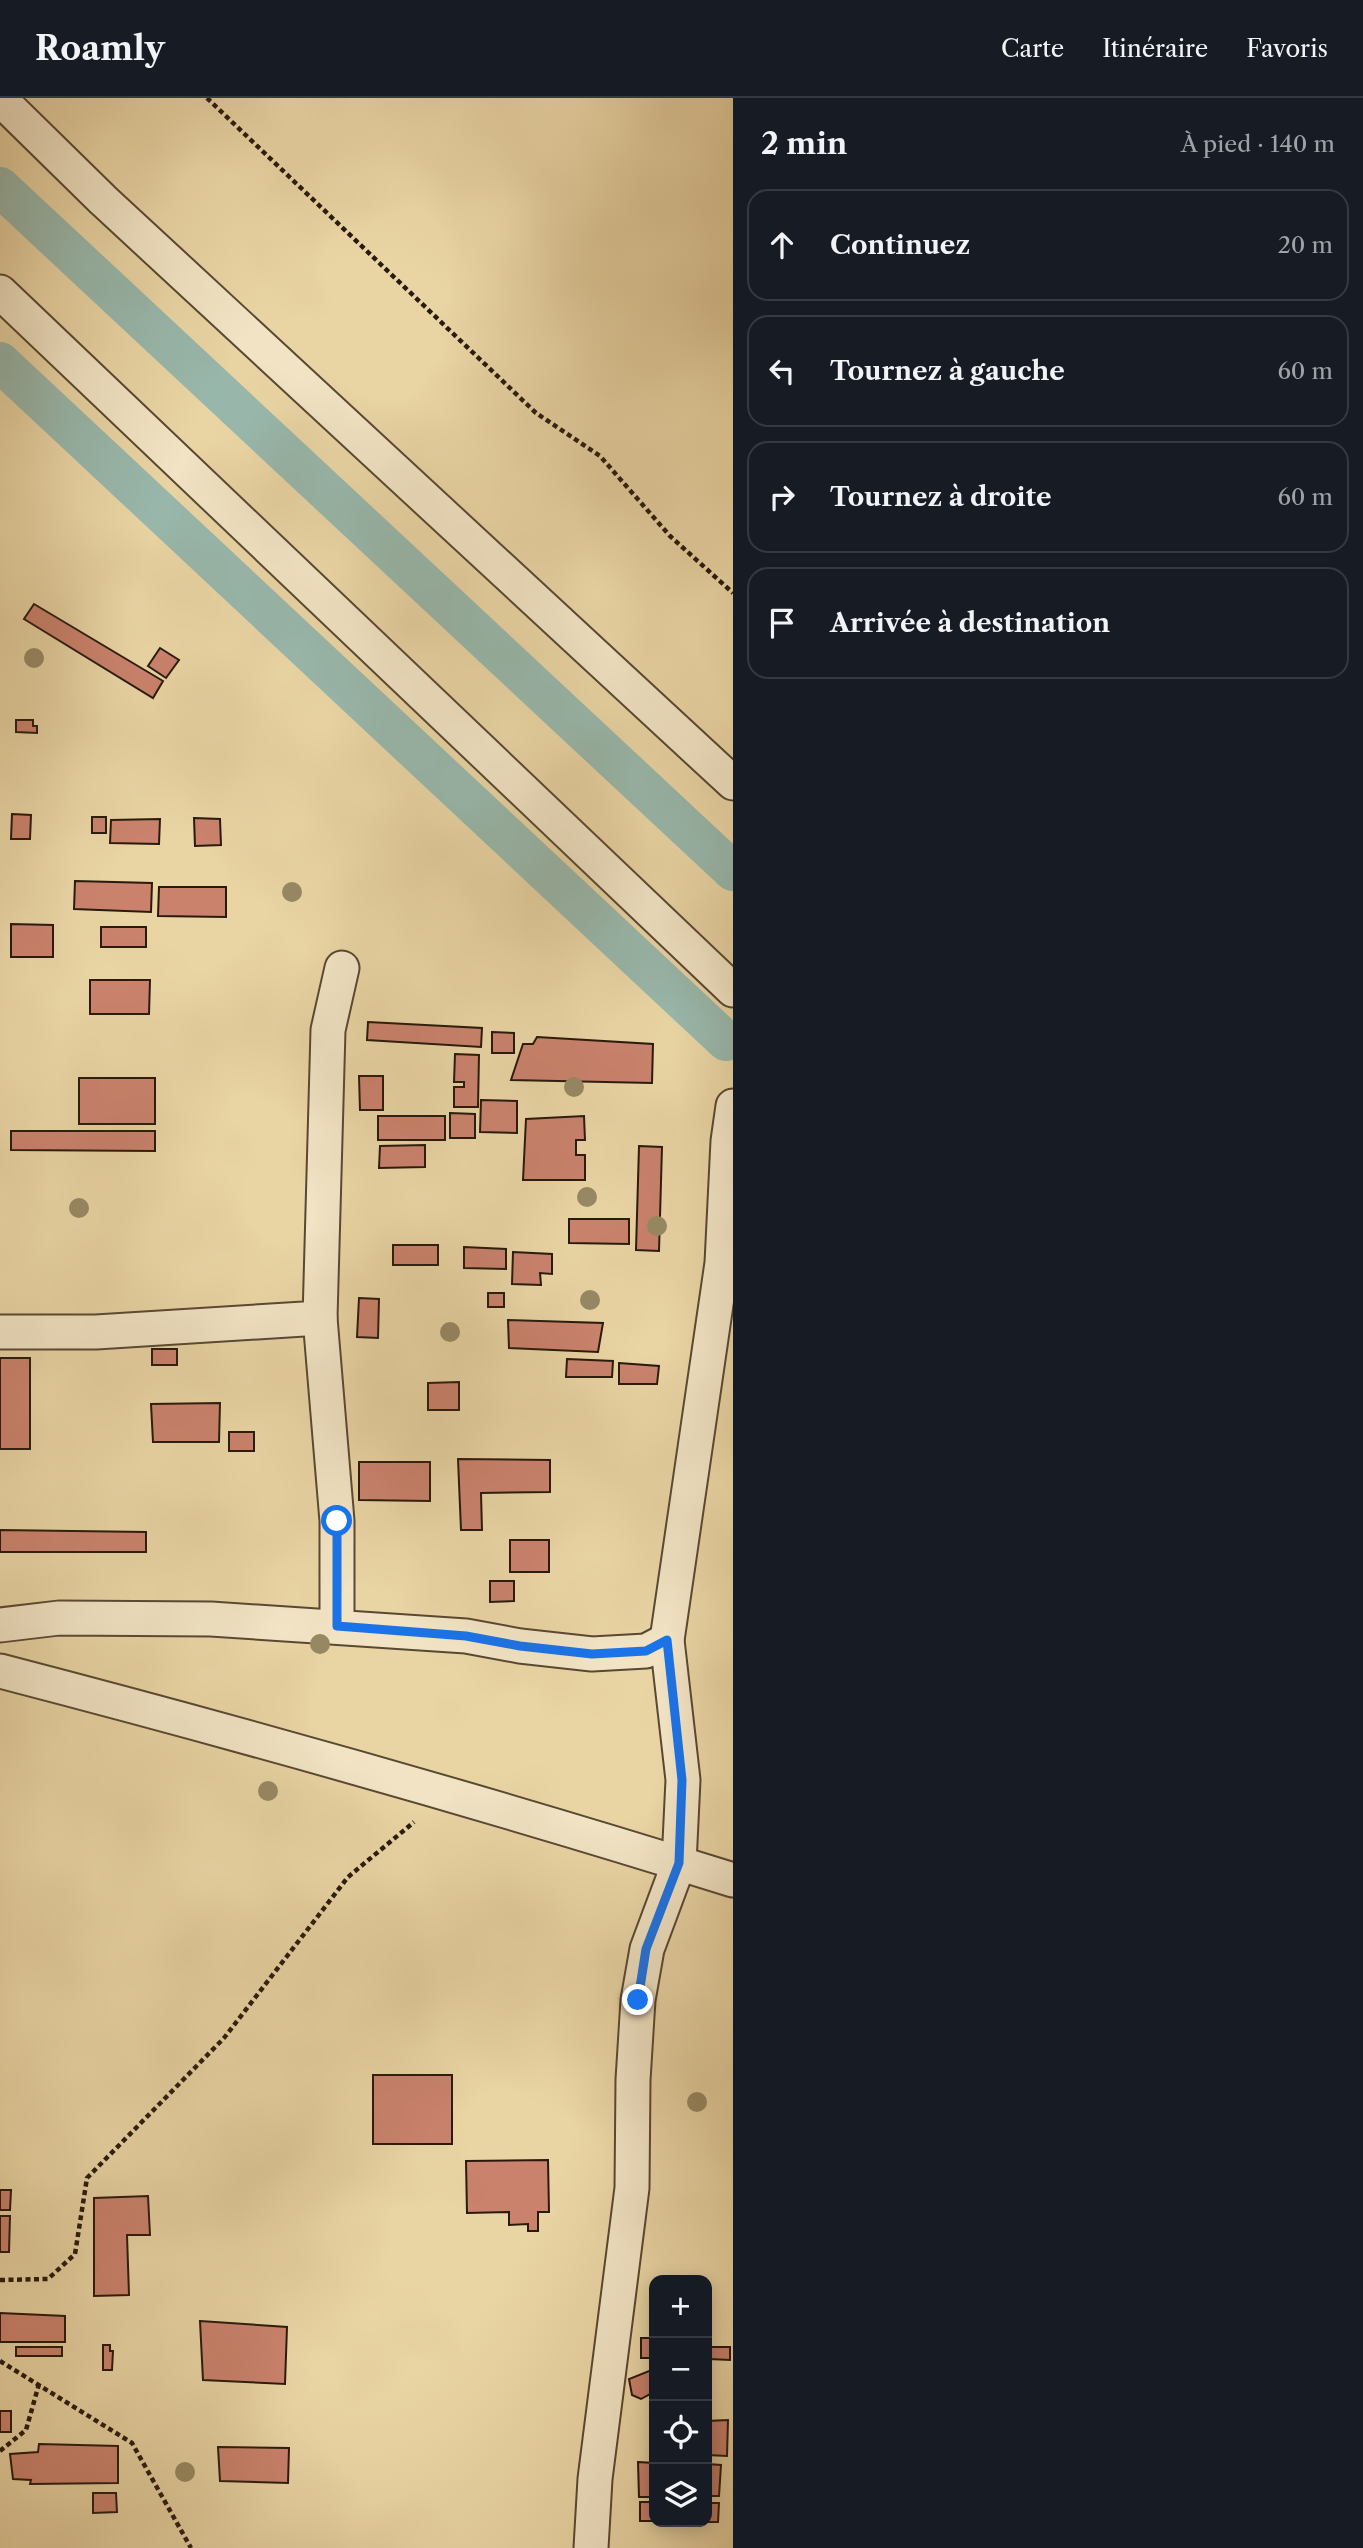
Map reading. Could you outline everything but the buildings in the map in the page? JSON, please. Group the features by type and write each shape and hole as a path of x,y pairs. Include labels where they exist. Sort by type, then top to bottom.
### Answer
{"street":[{"path":"0,99 103,200 733,783"},
{"path":"0,292 733,990"},
{"path":"337,1626 337,1521 320,1318 328,1030 342,968"},
{"path":"591,2548 595,2479 632,2188 633,2080 638,2000 646,1949 679,1863 682,1780 667,1640 722,1263 728,1141 733,1106"},
{"path":"0,1332 96,1332 320,1318"},
{"path":"0,1625 59,1618 211,1619 466,1636 520,1646 592,1654 646,1651 667,1640"},
{"path":"0,1671 224,1729 733,1880"}],"path":[{"path":"207,98 536,413 600,456 670,536 733,593"},
{"path":"0,2280 48,2279 75,2254 88,2178 224,2038 348,1877 378,1855 447,1793"},
{"path":"0,2361 132,2443 191,2548"},
{"path":"0,2451 26,2430 39,2384"}],"waterway":[{"path":"0,187 733,871"},
{"path":"0,362 726,1041"}],"route":[{"path":"337,1521 337,1626 466,1636 520,1646 592,1654 646,1651 667,1640 682,1780 679,1863 646,1949 638,2000"}]}
